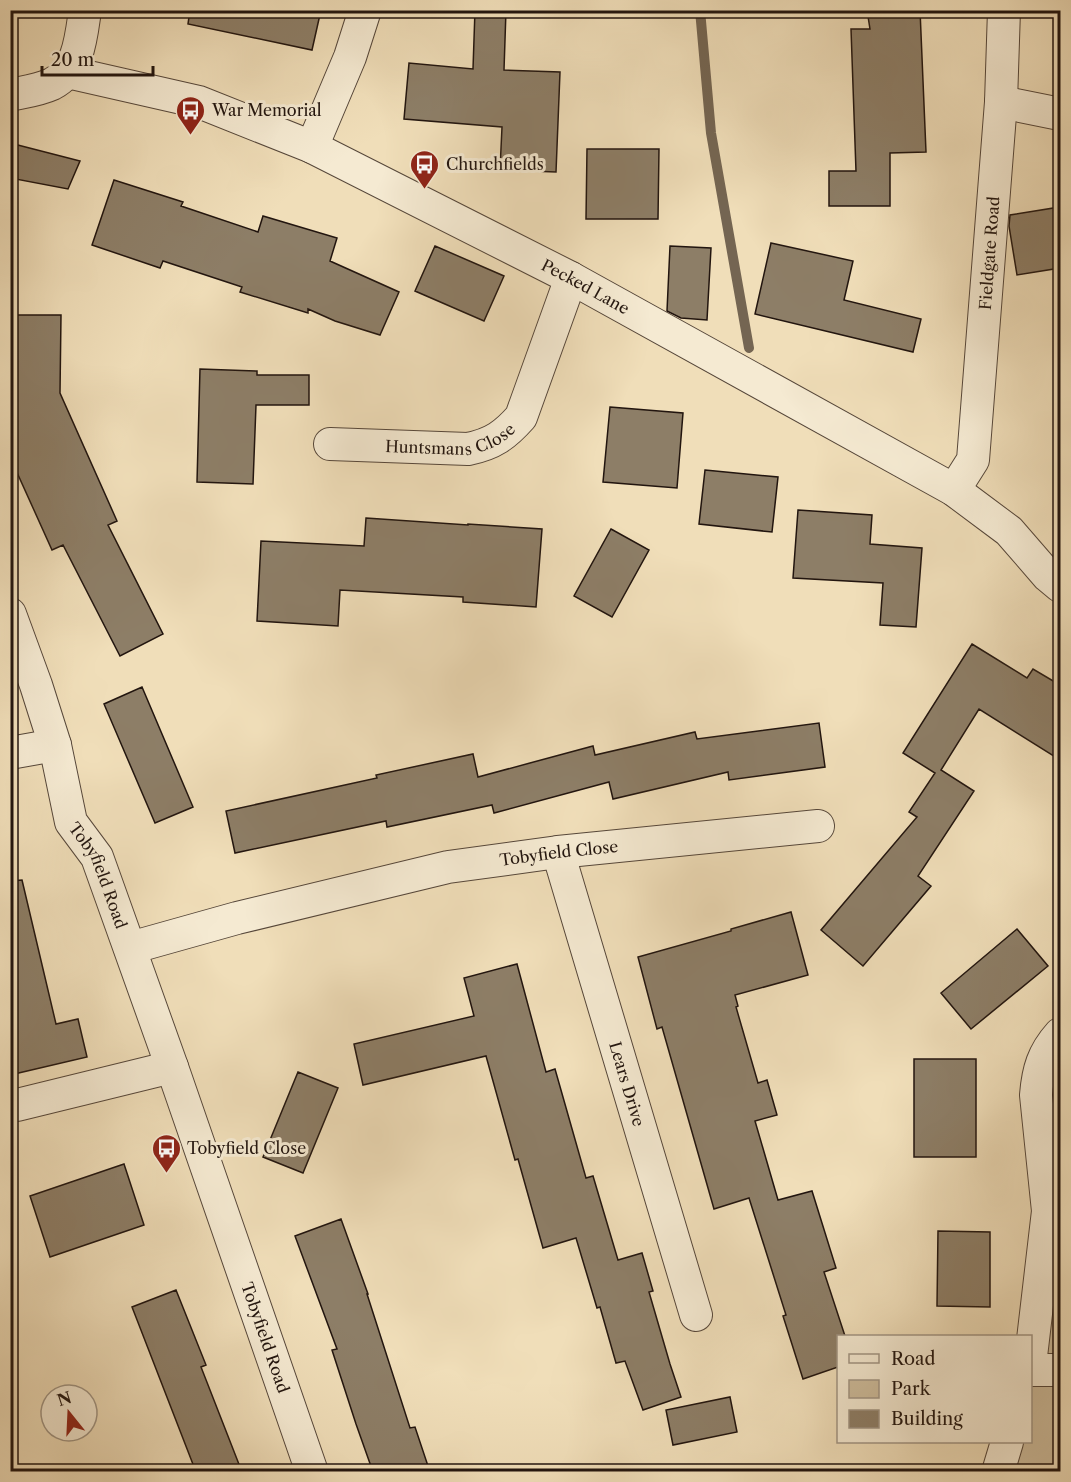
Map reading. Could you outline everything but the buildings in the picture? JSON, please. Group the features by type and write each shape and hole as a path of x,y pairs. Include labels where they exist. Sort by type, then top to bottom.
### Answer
{"street":[{"path":"10,95 45,87 60,79 67,72 80,46 85,10"},
{"path":"312,147 350,57 365,10"},
{"name":"Fieldgate Road","path":"954,490 973,460 1001,102 1004,10"},
{"name":"Pecked Lane","path":"67,72 199,102 312,147 571,278 954,490 1009,531 1048,576 1060,586"},
{"path":"1001,102 1060,114"},
{"name":"Huntsmans Close","path":"330,444 461,449 483,446 497,439 521,417 571,278"},
{"name":"Tobyfield Road","path":"10,614 55,746 71,822 97,857 312,1472"},
{"path":"10,753 55,746"},
{"name":"Tobyfield Close","path":"130,948 237,918 448,867 558,852 818,826"},
{"name":"Lears Drive","path":"558,852 696,1315"},
{"path":"1032,1348 1048,1210 1036,1095 1043,1059 1060,1034"},
{"path":"10,1104 17,1106 172,1067"},
{"path":"1032,1370 1060,1370"},
{"path":"998,1472 1007,1443"}],"green space":[{"path":"1060,1222 1060,1466 1054,1471 998,1472 1007,1443 1032,1443 1032,1360"}],"waterway":[{"path":"700,10 711,133 749,348"}],"place":[{"name":"War Memorial","path":"191,136"},
{"name":"Churchfields","path":"425,190"},
{"name":"Tobyfield Close","path":"166,1174"}]}
